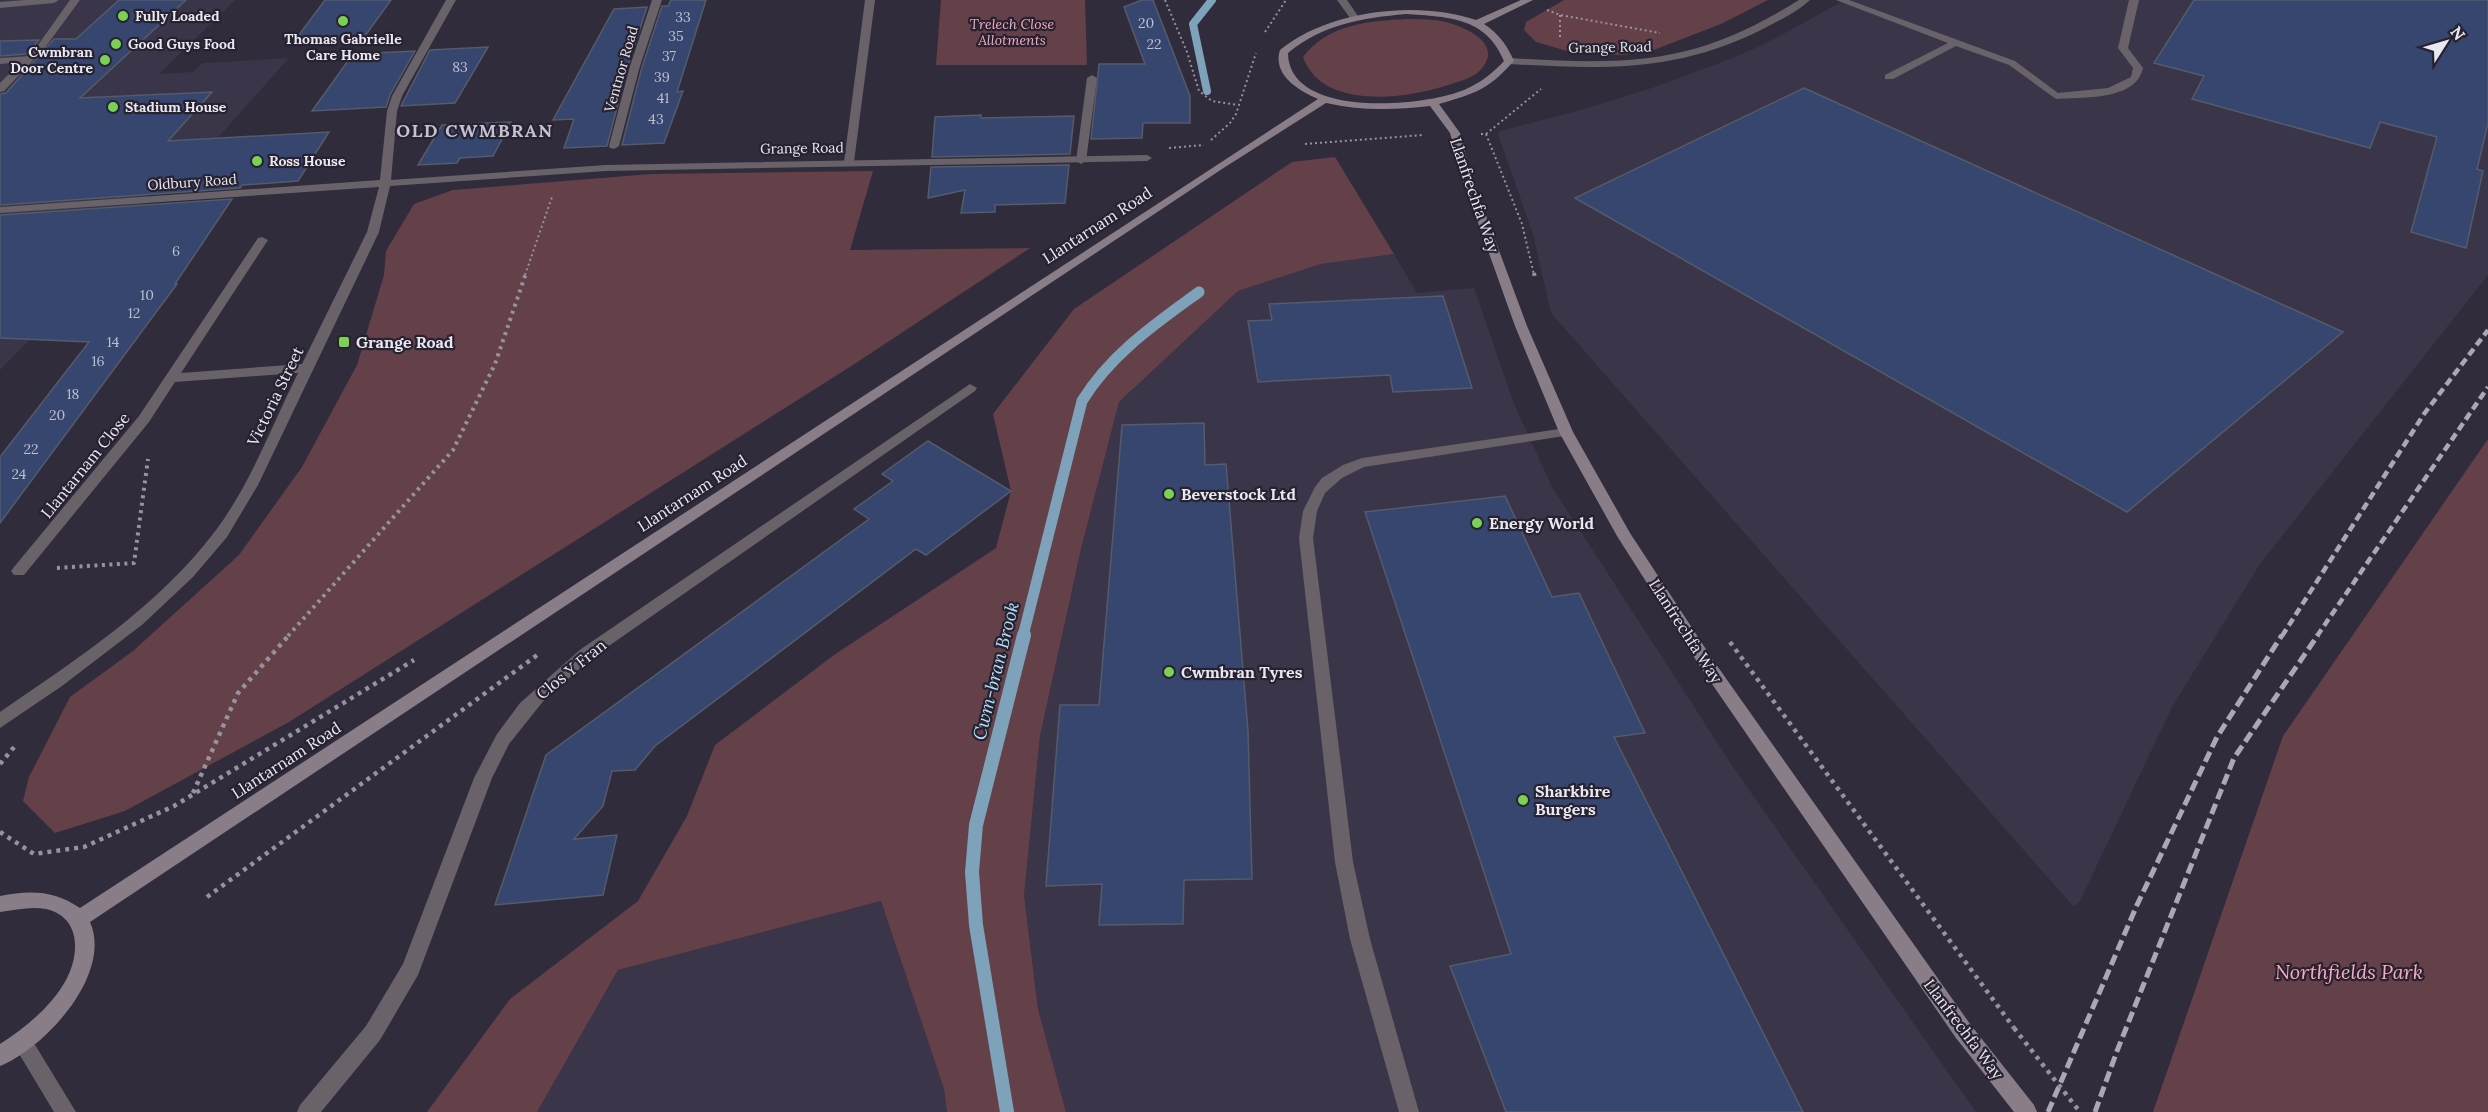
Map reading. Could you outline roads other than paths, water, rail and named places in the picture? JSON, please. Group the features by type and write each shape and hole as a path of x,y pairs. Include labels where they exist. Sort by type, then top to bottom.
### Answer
{"street":[{"path":"0,5 54,0"},
{"path":"0,89 30,59 75,0"},
{"name":"Victoria Street","path":"0,721 129,627 162,600 212,546 256,473 373,232 386,183 392,111 397,96 451,0"},
{"name":"Ventnor Road","path":"614,146 635,66 657,0"},
{"path":"849,162 870,0"},
{"path":"1342,0 1353,16"},
{"path":"1478,23 1528,0"},
{"name":"Grange Road","path":"1509,60 1560,64 1635,64 1680,57 1735,38 1805,0"},
{"path":"1841,0 2018,66 2056,96 2118,88 2132,82 2139,74 2138,68 2123,48 2134,0"},
{"path":"1415,12 1455,16 1478,23 1498,36 1509,60 1499,73 1473,89 1432,102 1406,107 1374,108 1346,105 1311,94 1293,82 1284,68 1283,52 1297,39 1318,28 1353,16 1415,12"},
{"path":"1889,77 1956,42"},
{"path":"0,61 30,59"},
{"path":"1081,161 1092,78"},
{"name":"Llantarnam Road","path":"80,918 1198,180 1325,99"},
{"name":"Llanfrechfa Way","path":"1432,102 1455,133 1466,175 1521,326 1566,432 1624,536 1707,664 1964,1031 2027,1112"},
{"name":"Grange Road","path":"386,183 606,168 1147,158"},
{"name":"Oldbury Road","path":"0,210 386,183"},
{"name":"Llantarnam Close","path":"19,571 144,419 262,240"},
{"path":"173,378 307,368"},
{"name":"Clos Y Fran","path":"307,1112 373,1033 411,969 483,778 496,748 522,710 549,682 587,653 970,388"},
{"path":"1409,1112 1360,939 1344,862 1306,538 1310,507 1316,494 1335,474 1362,463 1566,432"},
{"path":"0,904 39,900 64,905 80,918 87,938 84,961 72,988 52,1015 22,1042 0,1056"},
{"path":"22,1042 66,1112"}],"waterway":[{"name":"Cwm-bran Brook","path":"1207,91 1193,24 1212,0"},
{"name":"Cwm-bran Brook","path":"1023,636 1082,401 1120,354 1150,328 1199,292"},
{"name":"Cwm-bran Brook","path":"1007,1112 976,925 972,872 976,825 1024,635"}],"railway":[{"path":"2282,636 2424,414 2488,330"},
{"path":"2317,636 2488,387"},
{"path":"2048,1112 2137,905 2217,737 2282,635"},
{"path":"2095,1112 2117,1051 2234,758 2318,635"}],"place":[{"name":"Fully Loaded","path":"123,16"},
{"name":"Thomas Gabrielle Care Home","path":"343,21"},
{"name":"Good Guys Food","path":"116,44"},
{"name":"Cwmbran Door Centre","path":"105,60"},
{"name":"Stadium House","path":"113,107"},
{"name":"Ross House","path":"257,161"},
{"name":"Grange Road","path":"344,342"},
{"name":"Beverstock Ltd","path":"1169,494"},
{"name":"Energy World","path":"1477,523"},
{"name":"Cwmbran Tyres","path":"1169,672"},
{"name":"Sharkbire Burgers","path":"1523,800"}],"district":[{"name":"OLD CWMBRAN","path":"475,131"}],"park label":[{"name":"Trelech Close Allotments","path":"1012,32"},
{"name":"Northfields Park","path":"2349,972"}]}
